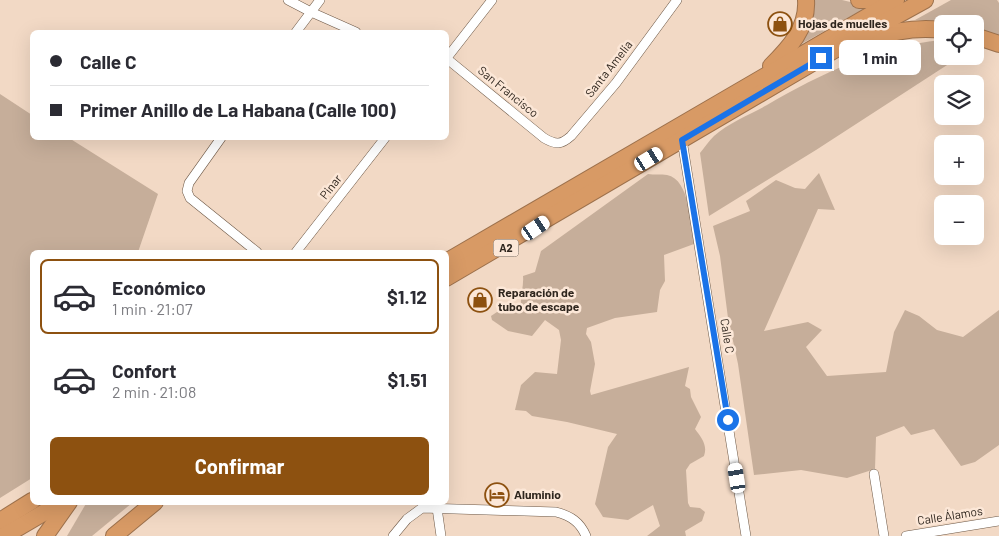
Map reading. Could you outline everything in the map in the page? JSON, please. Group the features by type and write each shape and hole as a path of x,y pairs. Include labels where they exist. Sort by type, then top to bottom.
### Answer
{"highway":[{"path":"756,80 782,54 797,34 805,17 806,0"},
{"path":"859,0 876,0"},
{"name":"A2","path":"449,260 896,0"},
{"name":"A2","path":"449,287 566,208 836,49 925,0"},
{"path":"836,49 891,32 914,29 934,30"},
{"path":"984,39 999,44"},
{"path":"449,276 566,208"},
{"path":"0,521 30,502"},
{"path":"4,536 57,505"},
{"path":"45,536 68,505"},
{"path":"114,536 150,505"}],"street":[{"path":"288,0 352,30"},
{"path":"298,30 320,0"},
{"path":"449,54 492,0"},
{"name":"Santa Amelia","path":"554,144 565,142 571,136 616,83 677,0"},
{"name":"San Francisco","path":"449,60 554,144"},
{"path":"220,140 189,183 187,191 190,198 255,250"},
{"name":"Pinar","path":"298,250 383,140"},
{"name":"Calle C","path":"682,140 746,536"},
{"path":"874,474 884,536"},
{"path":"435,505 441,536"},
{"path":"393,536 407,518 422,508 435,505 556,512 566,515 580,525 586,536"},
{"name":"Calle Álamos","path":"906,536 999,521"}],"shaded area":[{"path":"810,0 842,0 863,5 862,10 796,47"},
{"path":"951,0 997,0 999,3 999,36 984,30 984,15 934,15 934,21 915,20"},
{"path":"934,41 934,65 947,65 816,150 709,216 700,153 720,131 829,72 872,55 917,43"},
{"path":"0,94 30,114 30,140 72,140 158,194 139,250 30,250 30,479 0,498"},
{"path":"819,173 835,210 818,209 764,331 808,322 822,330 806,347 827,376 886,372 894,332 905,310 919,316 937,330 963,337 999,310 999,445 975,462 961,466 934,429 911,435 904,426 876,437 875,469 847,478 801,470 754,475 738,364 728,318 720,256 713,226 750,211 746,201 776,180 795,188 805,189"},
{"path":"648,174 667,175 675,178 680,185 688,204 694,244 664,255 665,281 660,290 657,312 615,318 587,328 586,334 591,342 595,364 590,391 591,395 689,367 685,386 690,389 691,397 701,417 695,429 703,441 705,452 704,456 690,464 686,470 688,503 690,507 700,508 705,512 702,521 685,531 686,536 647,536 660,526 653,505 628,520 603,517 595,504 608,447 617,434 532,416 526,411 515,410 521,385 535,372 557,374 561,340 559,330 545,320 532,336 508,331 492,320 491,316 497,312 521,305 523,276 535,272 541,251"},
{"path":"85,505 130,505 92,536 67,536"}],"place":[{"name":"Hojas de muelles","path":"780,24"},
{"name":"Reparación de tubo de escape","path":"480,300"},
{"name":"Aluminio","path":"497,495"}],"route":[{"path":"728,420 682,140 821,58"}]}
